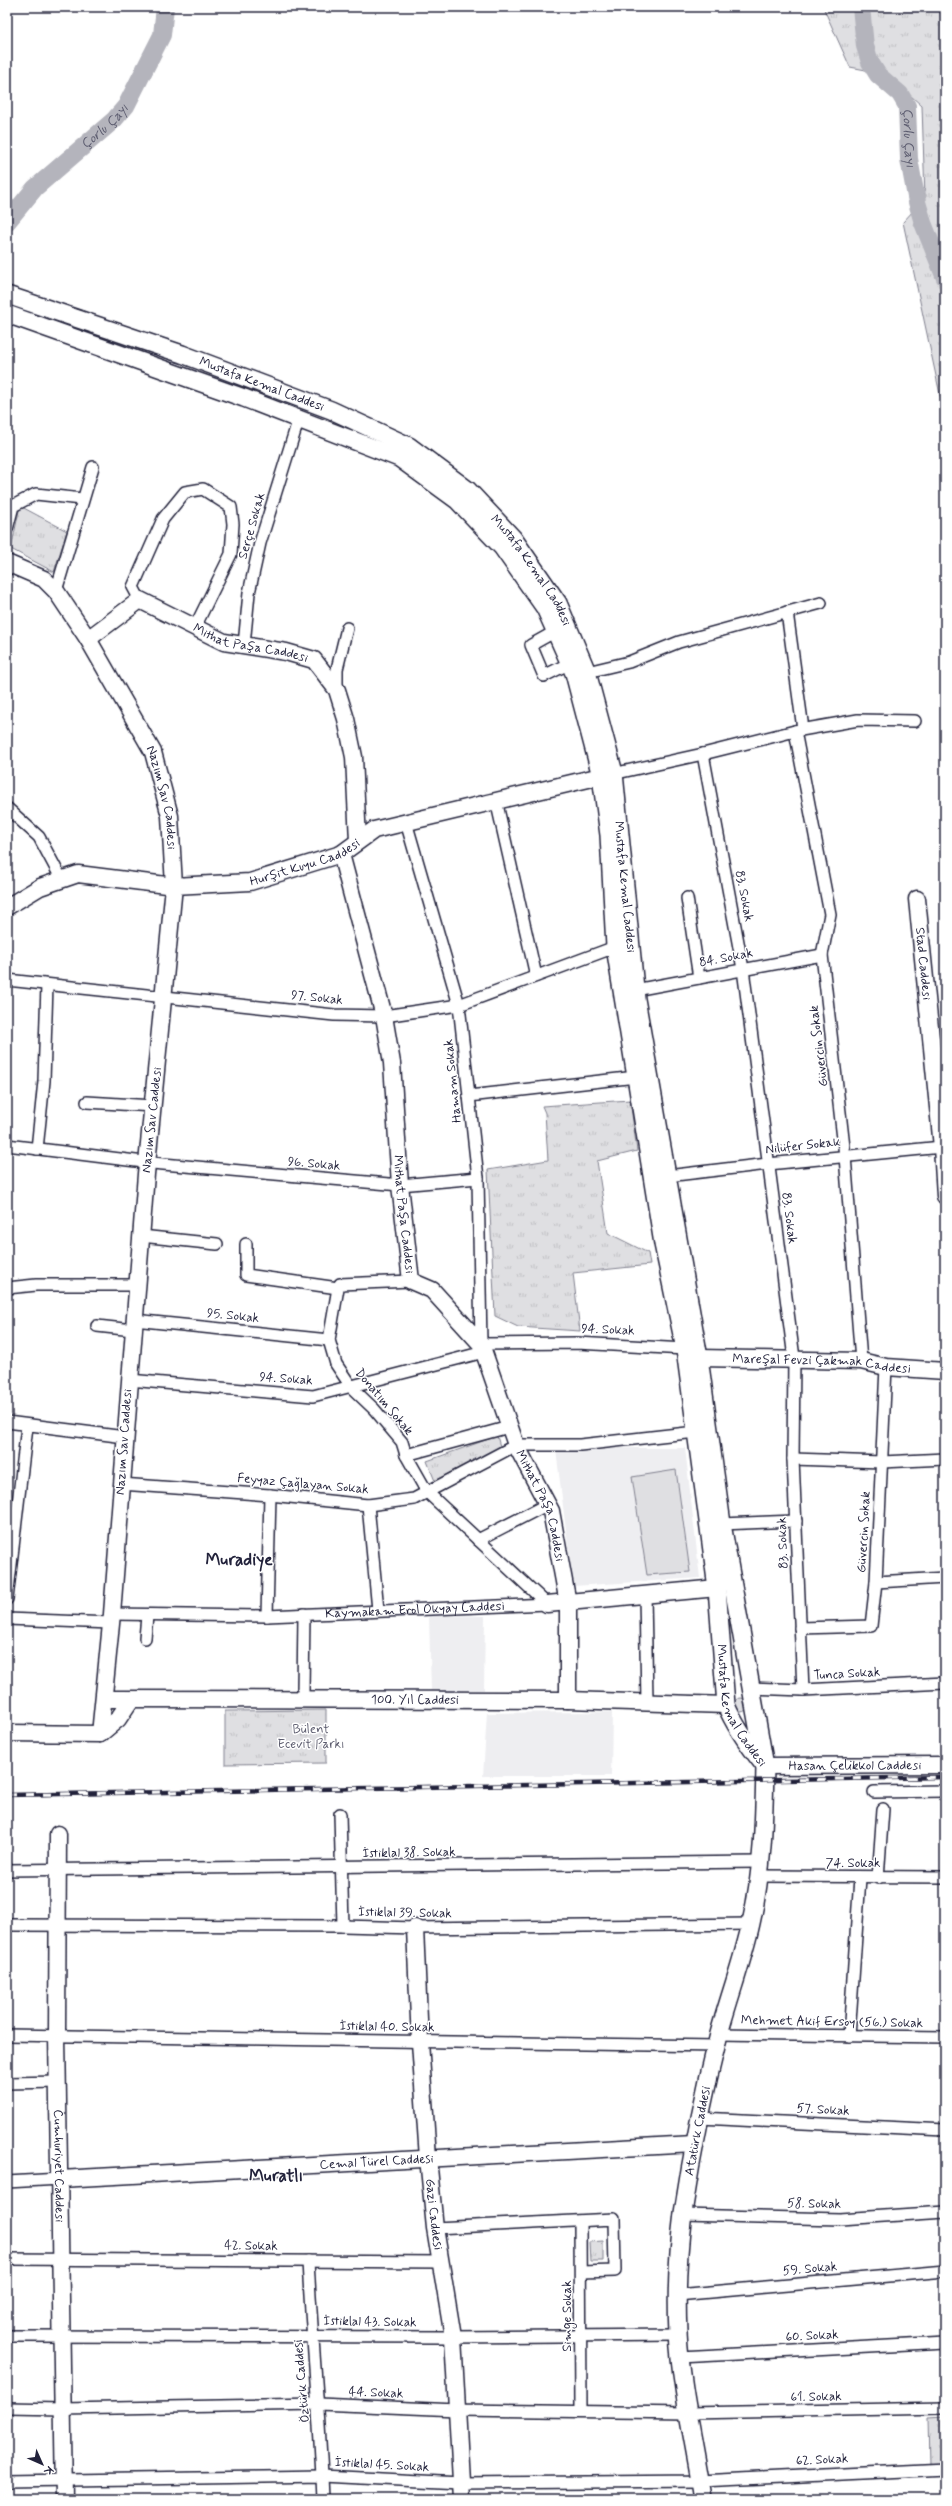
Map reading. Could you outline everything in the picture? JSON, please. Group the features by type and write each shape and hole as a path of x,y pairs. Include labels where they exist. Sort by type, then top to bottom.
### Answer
{"main road":[{"name":"Mustafa Kemal Caddesi","path":"11,296 182,354 332,410 409,446 468,490 513,538 558,603 587,672 607,775 656,1155 765,1766"},
{"name":"Mustafa Kemal Caddesi","path":"8,315 299,418 399,458 458,501 502,547 545,608 556,631 570,663 607,775 616,947 636,1077 656,1155 667,1176 671,1243"},
{"name":"Mustafa Kemal Caddesi","path":"692,1353 696,1432 717,1588 728,1706 749,1747 765,1766"},
{"path":"751,1688 728,1706 745,1720 756,1716"},
{"name":"Atatürk Caddesi","path":"703,2499 688,2413 678,2334 677,2295 683,2215 694,2144 718,2040 751,1924 760,1869 765,1766"}],"street":[{"name":"Serçe Sokak","path":"244,645 249,593 260,543 299,418"},
{"path":"56,591 82,499 93,467"},
{"path":"88,639 140,600 133,587 163,519 185,492 203,489 231,507 233,524 231,554 195,627"},
{"path":"7,529 13,506 36,494 82,499"},
{"name":"Nazım Sav Caddesi","path":"7,563 44,579 56,591 88,639 153,752 170,816 174,886 165,998 147,1163 133,1325 112,1619 104,1699 95,1734"},
{"name":"Mithat Paşa Caddesi","path":"140,600 224,642 286,652 314,660 337,690 354,757 358,841"},
{"path":"587,672 629,662 679,642 821,603"},
{"name":"Güvercin Sokak","path":"787,612 799,730 830,914 822,955 845,1156 861,1361"},
{"path":"337,690 337,669 347,628"},
{"path":"556,631 531,645 544,676 570,663"},
{"path":"607,775 703,754 799,730 858,720 916,721"},
{"name":"83. Sokak","path":"703,754 743,969 794,1358 793,1459 803,1690"},
{"name":"Hurşit Kuyu Caddesi","path":"7,907 40,887 78,874 174,886 250,882 341,854 374,830 607,775"},
{"path":"496,800 536,976"},
{"path":"7,808 39,837 62,880"},
{"name":"Hamam Sokak","path":"406,822 459,1005 478,1178 482,1348"},
{"name":"Mithat Paşa Caddesi","path":"341,854 384,1016 392,1063 400,1185 411,1280 432,1290 482,1348 516,1445 548,1504 557,1532 568,1603 568,1700"},
{"path":"687,898 699,978"},
{"name":"Stad Caddesi","path":"917,899 942,1148 945,1196"},
{"name":"97. Sokak","path":"7,980 165,998 230,1002 334,1015 384,1016 459,1005 616,947"},
{"name":"84. Sokak","path":"635,990 822,955"},
{"path":"37,1149 44,1081 47,985"},
{"path":"469,1096 636,1077"},
{"path":"87,1102 153,1106"},
{"name":"96. Sokak","path":"7,1145 147,1163 400,1185 478,1178"},
{"name":"Nilüfer Sokak","path":"667,1176 845,1156 942,1148"},
{"path":"141,1236 217,1244"},
{"path":"246,1244 246,1275 339,1286 411,1280"},
{"path":"7,1288 36,1285 137,1285"},
{"name":"Donatım Sokak","path":"339,1286 330,1340 336,1364 352,1388 374,1409 402,1442 406,1455 427,1492 547,1604"},
{"name":"95. Sokak","path":"97,1326 133,1325 330,1340"},
{"name":"94. Sokak","path":"129,1380 314,1396 352,1388 482,1348 577,1343 692,1353"},
{"name":"Mareşal Fevzi Çakmak Caddesi","path":"692,1353 861,1361 886,1367 945,1371"},
{"name":"Güvercin Sokak","path":"800,1628 871,1626 876,1582 886,1367"},
{"path":"7,1422 26,1426 125,1437"},
{"path":"7,1599 11,1520 26,1426"},
{"path":"406,1455 509,1427"},
{"path":"516,1445 580,1445 696,1432"},
{"name":"Feyyaz Çağlayan Sokak","path":"121,1484 270,1495 368,1505 414,1499 516,1445"},
{"path":"793,1459 882,1462 945,1459"},
{"path":"267,1616 270,1495"},
{"path":"478,1540 548,1504"},
{"path":"368,1505 378,1610"},
{"path":"722,1524 796,1521"},
{"path":"876,1582 945,1578"},
{"name":"Kaymakam Erol Okyay Caddesi","path":"7,1619 112,1619 147,1616 267,1616 378,1610 547,1604 717,1588"},
{"path":"644,1596 647,1701"},
{"path":"304,1614 304,1692"},
{"path":"145,1638 147,1616"},
{"name":"Tunca Sokak","path":"751,1688 803,1690 945,1683"},
{"name":"100. Yıl Caddesi","path":"104,1699 130,1701 568,1700 647,1701 728,1706"},
{"path":"7,1733 95,1734 118,1719 130,1701"},
{"name":"Hasan Çelikkol Caddesi","path":"765,1766 945,1765"},
{"path":"874,1792 945,1791"},
{"path":"878,1878 883,1809"},
{"path":"340,1814 343,1926"},
{"name":"Cumhuriyet Caddesi","path":"58,1834 57,2035 59,2082 64,2499"},
{"name":"İstiklal 38. Sokak","path":"7,1870 342,1868 760,1869"},
{"name":"74. Sokak","path":"760,1869 860,1878 945,1877"},
{"path":"849,2036 860,1878"},
{"name":"İstiklal 39. Sokak","path":"7,1925 343,1926 415,1928 751,1924"},
{"name":"Gazi Caddesi","path":"415,1928 420,2042 428,2158 435,2228 452,2337 462,2499"},
{"name":"İstiklal 40. Sokak","path":"7,2035 420,2042 718,2040"},
{"name":"Mehmet Akif Ersoy (56.) Sokak","path":"718,2040 849,2036 945,2038"},
{"path":"7,2083 59,2082"},
{"name":"57. Sokak","path":"700,2118 945,2130"},
{"name":"Cemal Türel Caddesi","path":"60,2178 694,2144"},
{"path":"7,2182 60,2178"},
{"name":"58. Sokak","path":"683,2215 840,2219 945,2212"},
{"path":"435,2228 614,2219 615,2271 580,2272"},
{"name":"Simge Sokak","path":"580,2221 581,2411"},
{"name":"42. Sokak","path":"7,2259 61,2258 441,2262"},
{"name":"Öztürk Caddesi","path":"308,2261 312,2336 319,2404 323,2499"},
{"name":"59. Sokak","path":"677,2295 945,2271"},
{"name":"İstiklal 43. Sokak","path":"7,2336 452,2337 678,2334"},
{"name":"60. Sokak","path":"680,2357 945,2343"},
{"name":"44. Sokak","path":"7,2408 63,2409 319,2404 457,2410 688,2413"},
{"name":"61. Sokak","path":"688,2413 945,2408"},
{"name":"62. Sokak","path":"700,2481 945,2469"},
{"name":"İstiklal 45. Sokak","path":"7,2481 322,2476 461,2483 700,2481"}],"shaded area":[{"path":"607,1448 685,1448 700,1578 573,1586 556,1450"},
{"path":"429,1616 485,1616 484,1690 431,1692"},
{"path":"612,1712 611,1776 483,1776 487,1713"}],"green space":[{"path":"823,7 939,7 945,31 945,418 903,222 925,198 922,106 887,74 850,67"},
{"path":"20,506 67,531 54,572 11,549"},
{"path":"630,1100 637,1151 597,1161 608,1233 648,1253 650,1265 573,1273 580,1331 518,1327 495,1316 488,1170 548,1160 545,1113 542,1106"},
{"path":"497,1436 501,1450 435,1481 427,1461"},
{"path":"676,1470 690,1572 647,1575 632,1477"},
{"path":"741,1698 746,1700 748,1705 746,1710 741,1712 736,1710 734,1705 736,1700"},
{"name":"Bülent Ecevit Parkı","path":"326,1710 326,1763 225,1764 225,1711"},
{"path":"603,2241 603,2261 590,2261 589,2242"},
{"path":"945,2417 945,2465 930,2465 929,2418"}],"waterway":[{"name":"Çorlu Çayı","path":"7,222 35,188 114,120 126,106 162,35 165,7"},
{"name":"Çorlu Çayı","path":"861,7 865,46 870,62 878,75 900,94 907,106 909,159 917,202 923,223 945,278"}],"railway":[{"path":"7,1795 945,1777"}],"district":[{"name":"Muradiye","path":"239,1560"},
{"name":"Muratlı","path":"276,2176"}]}
